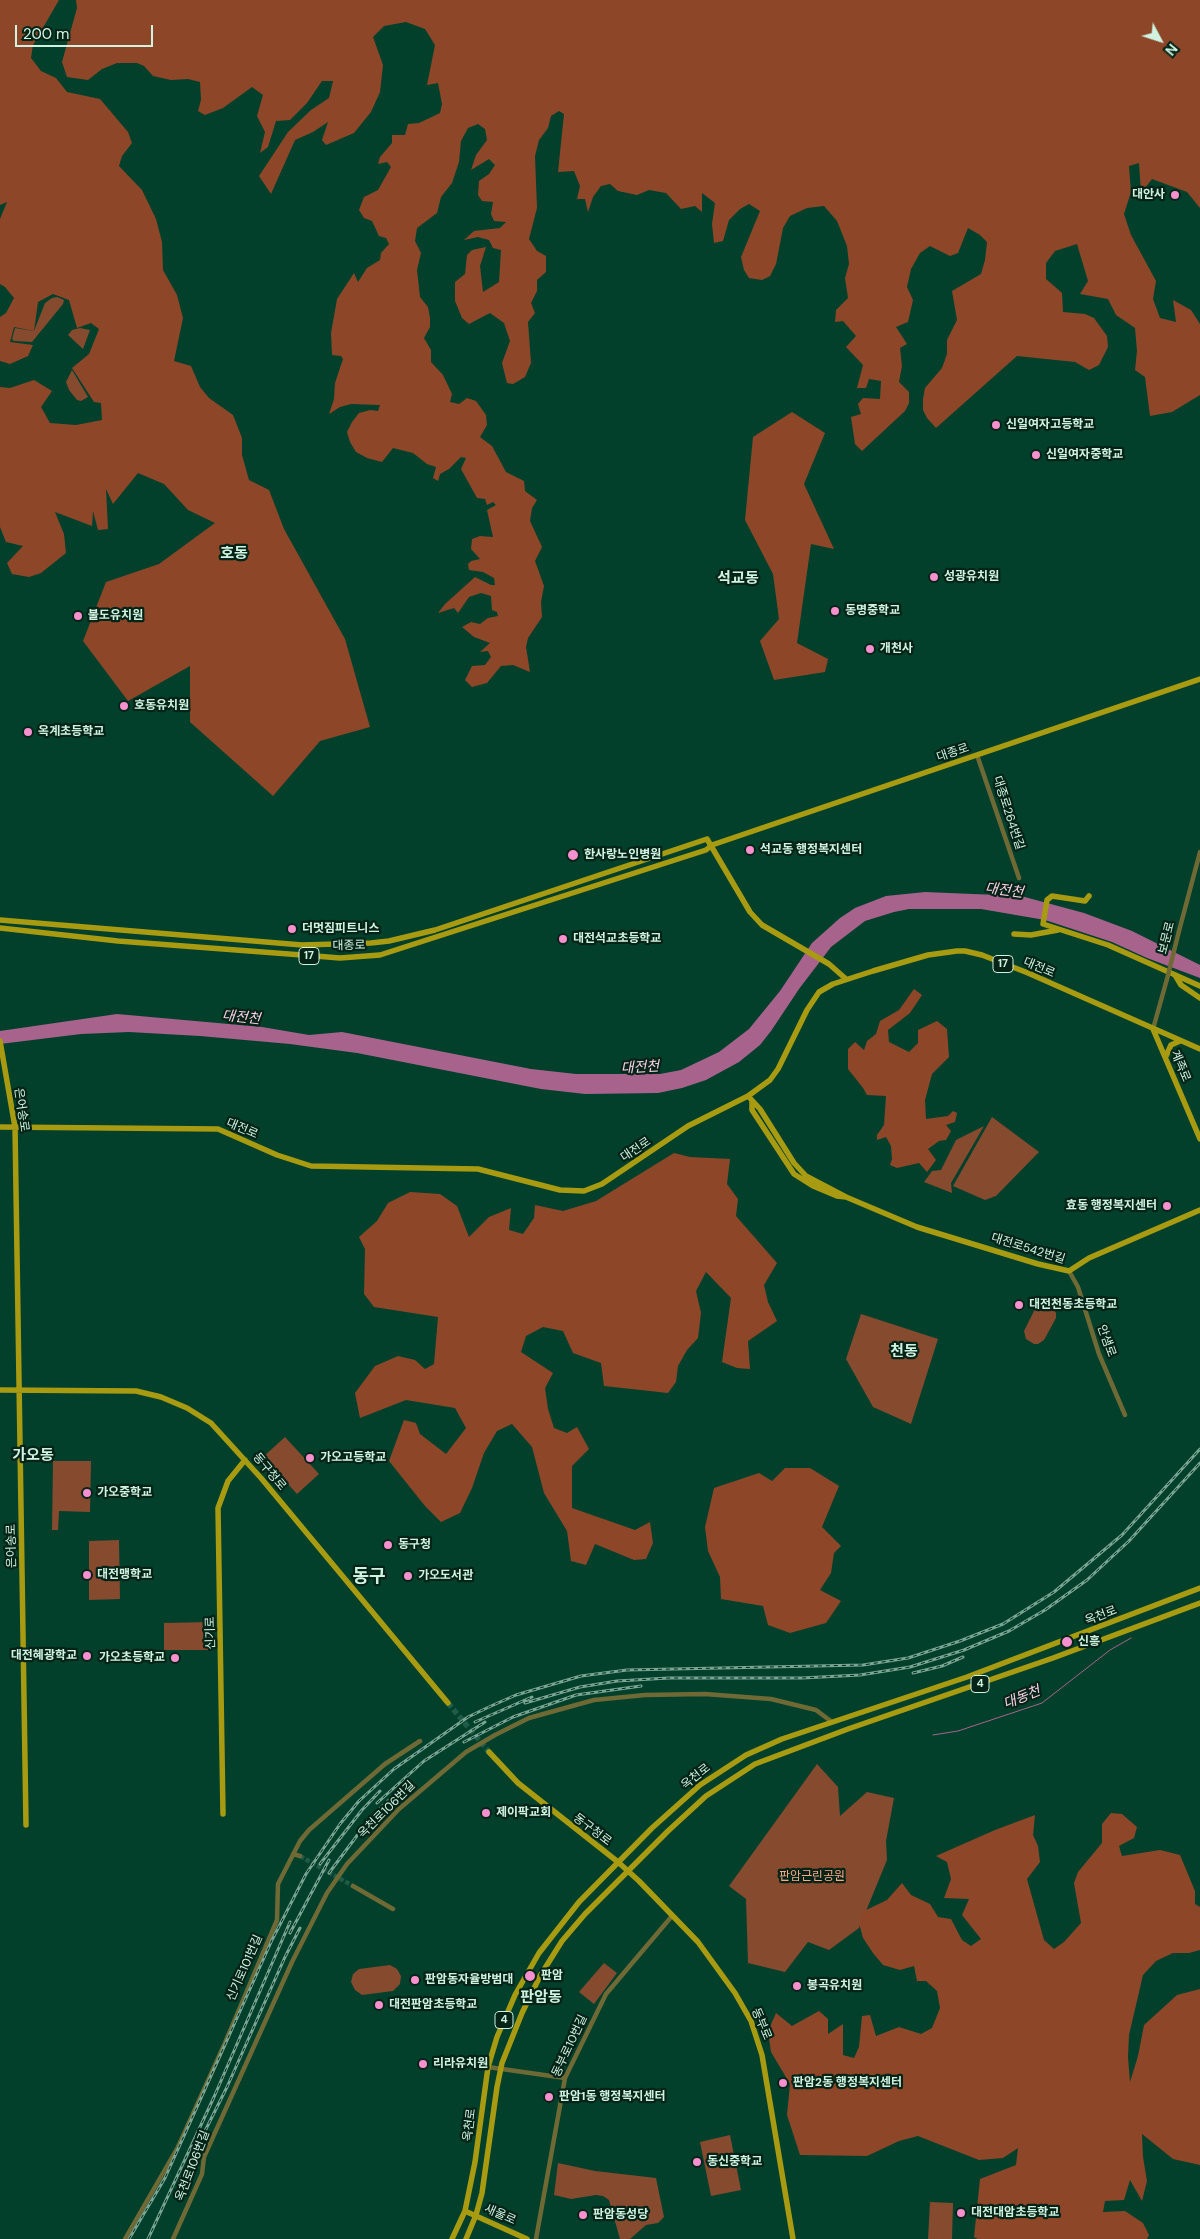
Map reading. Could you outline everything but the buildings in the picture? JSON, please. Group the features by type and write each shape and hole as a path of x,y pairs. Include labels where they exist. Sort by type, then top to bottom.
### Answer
{"main road":[{"name":"대종로","path":"0,928 118,941 340,958 380,955 706,850 712,845 1200,679"},
{"name":"대종로","path":"0,920 302,945 371,943 389,941 435,930 707,839 712,845"},
{"path":"712,845 750,912 762,925 829,964 846,980"},
{"path":"1089,896 1085,901 1052,896 1047,902 1042,921 1045,926 1108,945 1200,986"},
{"path":"1014,934 1031,935 1060,930"},
{"name":"대전로","path":"0,1127 218,1129 277,1155 311,1166 478,1170 570,1192 584,1191 602,1184 688,1126 748,1096 770,1080 778,1069 807,1010 819,992 833,984 928,955 965,951 1028,973 1200,1049"},
{"path":"1175,976 1181,985 1200,998"},
{"name":"계족로","path":"1154,1029 1200,1139"},
{"name":"은어송로","path":"0,1041 15,1127 26,1825"},
{"path":"1165,1057 1171,1045 1180,1041"},
{"name":"대전로542번길","path":"748,1096 752,1102 752,1110 794,1174 813,1186 837,1196 846,1197 917,1227 1069,1271 1089,1258 1200,1210"},
{"name":"동구청로","path":"0,1390 136,1391 161,1397 187,1408 211,1423 245,1460 448,1703"},
{"name":"신기로","path":"223,1814 218,1508 228,1481 245,1460"},
{"name":"옥천로","path":"452,2239 465,2211 475,2162 488,2067 497,2037 515,1995 539,1953 578,1902 693,1791 724,1768 753,1752 832,1722 996,1667 1200,1588"},
{"name":"옥천로","path":"466,2239 476,2215 482,2193 501,2069 522,2013 544,1969 562,1941 585,1914 706,1796 755,1764 848,1729 1053,1658 1200,1603"},
{"name":"동구청로","path":"490,1752 518,1783 618,1862"},
{"name":"동부로","path":"618,1862 698,1942 735,1993 750,2021 762,2055 793,2239"},
{"name":"새울로","path":"465,2211 527,2239"}],"street":[{"name":"대종로264번길","path":"978,755 1019,878"},
{"name":"보문로","path":"1154,1029 1200,852"},
{"name":"안샘로","path":"1069,1271 1078,1286 1089,1325 1125,1415"},
{"name":"옥천로106번길","path":"173,2239 202,2174 204,2157 292,1962 327,1893 347,1864 400,1809 466,1752 529,1718 594,1700 645,1695 705,1694 771,1700 816,1710 832,1722"},
{"name":"신기로101번길","path":"125,2239 178,2147 224,2043 277,1920 278,1884 293,1854 309,1830 385,1764 420,1742"},
{"path":"293,1854 300,1856"},
{"path":"353,1886 393,1909"},
{"name":"동부로10번길","path":"536,2239 565,2078 606,1994 672,1916"},
{"path":"488,2067 565,2078"}],"green space":[{"path":"57,297 64,300 63,304 32,342 14,341 12,339 15,328 34,331 45,303"},
{"path":"80,328 90,330 83,349 68,335 72,330"},
{"path":"72,370 88,397 81,401 77,400 69,390 66,382"},
{"path":"992,1117 1039,1152 996,1196 985,1200 953,1186"},
{"path":"984,1126 951,1183 952,1193 924,1182 932,1171 941,1170 956,1140"},
{"path":"1042,1304 1052,1306 1056,1313 1056,1318 1044,1340 1034,1344 1026,1339 1024,1331 1036,1307"},
{"path":"861,1314 938,1339 911,1424 873,1407 846,1359"},
{"path":"285,1437 319,1474 297,1494 263,1457"},
{"path":"53,1461 91,1461 90,1512 59,1511 58,1530 52,1530"},
{"path":"119,1540 120,1599 89,1600 89,1541"},
{"path":"210,1622 210,1650 164,1650 164,1623"},
{"name":"판암근린공원","path":"817,1764 838,1787 840,1816 867,1792 894,1798 886,1841 887,1860 859,1928 829,1950 808,1942 785,1972 748,1963 746,1899 729,1886"},
{"path":"604,1963 617,1973 594,2004 579,1992"},
{"path":"390,1965 397,1969 401,1976 400,1984 393,1991 362,1995 355,1990 351,1982 353,1974 359,1969"},
{"path":"730,2135 741,2190 711,2196 700,2142"},
{"path":"558,2163 595,2171 656,2178 664,2217 658,2223 646,2225 630,2239 620,2239 609,2200 603,2196 596,2195 571,2199 554,2195"},
{"path":"930,2202 953,2203 952,2239 928,2239"}],"shaded area":[{"path":"0,0 59,0 33,45 31,58 41,71 56,78 67,92 100,99 128,132 132,143 122,156 119,166 142,190 156,219 162,242 163,270 177,295 183,318 174,361 191,366 200,387 209,398 233,415 242,438 242,455 249,480 269,490 284,529 345,639 370,727 320,741 273,796 190,722 190,666 128,701 83,641 106,582 159,564 215,523 188,510 164,484 138,473 113,504 106,489 108,529 98,530 93,511 92,526 55,512 64,534 66,553 41,573 29,577 12,574 7,563 23,546 6,542 0,527 0,387 10,388 34,380 52,391 41,407 50,423 76,425 102,420 101,403 94,402 72,368 89,354 99,329 91,323 77,328 69,300 53,294 38,302 34,331 14,327 10,342 33,345 28,356 10,364 0,361 0,317 6,313 14,298 0,284 0,219 7,202 0,205"},
{"path":"76,0 1200,0 1200,208 1187,192 1152,179 1141,193 1139,163 1129,166 1131,192 1124,214 1131,235 1156,281 1153,299 1160,318 1176,322 1173,300 1191,310 1200,324 1200,395 1172,412 1150,416 1145,377 1135,370 1137,351 1135,328 1116,315 1108,299 1080,294 1088,281 1077,244 1055,251 1046,263 1046,279 1062,293 1063,312 1085,314 1094,318 1107,336 1108,347 1099,365 1089,370 1075,362 1017,356 936,428 923,410 923,399 925,388 942,368 947,354 947,340 957,320 952,291 981,274 985,260 987,242 968,228 958,253 950,256 930,246 920,253 911,269 907,287 913,300 908,322 896,327 907,344 900,348 902,366 899,382 909,392 909,403 905,411 862,451 855,444 851,417 861,414 858,404 863,398 880,399 881,381 869,379 866,388 857,388 863,365 846,347 856,336 843,321 835,322 836,310 848,298 845,278 849,264 847,246 837,221 824,206 807,208 790,216 783,228 776,264 770,276 762,280 749,278 744,270 741,257 760,211 749,204 740,209 729,220 723,241 714,243 712,224 715,203 702,193 702,212 695,206 681,209 666,193 649,190 637,195 618,191 610,184 601,186 593,197 588,212 585,199 577,199 580,186 574,171 558,172 564,114 559,111 551,116 548,128 539,140 535,156 537,208 529,239 537,251 546,256 546,272 537,280 537,291 531,303 535,313 528,322 531,363 525,377 513,384 507,383 502,363 510,341 504,323 490,313 469,324 462,318 455,301 455,282 465,274 467,255 472,250 486,247 480,266 483,292 499,282 501,250 493,248 489,240 478,237 464,240 474,231 500,228 506,222 494,221 491,214 493,202 482,201 478,195 479,181 489,174 495,165 489,159 471,170 476,155 487,140 485,129 478,124 468,128 461,141 459,162 452,183 441,197 437,213 417,228 415,241 421,253 417,270 420,297 428,307 430,318 430,327 424,338 431,350 431,362 443,375 452,394 450,402 459,404 467,398 476,401 486,415 487,425 480,437 492,446 506,472 524,481 525,491 537,500 532,508 530,521 542,547 535,561 544,586 541,602 542,617 528,638 526,647 530,672 513,665 501,666 487,683 472,687 465,680 472,666 485,665 491,657 488,651 480,652 490,643 474,637 462,627 471,622 480,624 488,618 498,616 497,612 492,610 491,596 481,593 469,597 458,613 454,608 438,613 445,604 475,577 495,585 494,578 483,572 469,570 468,564 471,561 480,559 471,549 472,539 480,536 493,537 487,510 496,505 493,502 487,505 485,499 477,498 461,469 466,458 461,457 449,469 440,474 438,481 433,478 436,467 427,464 413,453 393,448 382,462 367,458 356,452 347,432 352,422 359,413 370,410 378,411 380,405 351,404 340,407 329,414 334,399 335,383 343,359 341,356 332,355 331,333 337,299 354,273 358,282 367,268 380,260 381,253 389,244 386,238 379,236 372,221 364,218 359,210 364,197 378,190 391,167 387,162 378,164 380,157 392,143 392,135 405,135 408,124 419,123 440,113 442,104 438,83 427,85 435,45 425,29 406,22 384,26 373,37 383,65 380,92 371,112 354,133 326,145 322,140 328,122 313,132 295,140 271,194 259,176 288,132 311,110 329,98 333,81 322,81 307,103 290,120 276,121 268,147 260,153 265,132 257,116 263,95 252,87 223,108 205,115 198,111 201,100 200,82 188,79 171,80 153,76 144,66 137,63 117,63 102,69 88,80 67,77 62,62 77,8"},
{"path":"792,412 825,433 804,484 834,549 811,544 797,643 828,659 825,672 774,680 760,641 779,619 773,574 745,520 753,437"},
{"name":"대전천","path":"925,892 1021,896 1084,913 1132,931 1200,965 1200,978 1147,958 1112,942 1045,920 981,909 909,909 894,912 865,921 831,947 760,1045 739,1062 706,1080 658,1093 585,1094 541,1089 357,1053 290,1044 200,1036 129,1032 81,1034 0,1044 0,1031 117,1014 262,1027 309,1035 342,1032 531,1069 576,1074 660,1074 681,1070 719,1052 749,1029 780,991 812,943 840,918 855,908 886,896"},
{"path":"914,989 922,995 910,1013 888,1030 889,1042 909,1052 918,1043 918,1030 937,1021 947,1029 949,1057 932,1074 925,1100 926,1119 948,1116 953,1111 957,1113 955,1122 946,1125 951,1131 946,1140 939,1141 928,1149 936,1160 927,1172 919,1163 897,1168 890,1165 892,1159 891,1146 886,1137 877,1140 877,1135 884,1125 886,1096 867,1095 848,1069 848,1049 855,1042 864,1050 867,1041 876,1034 880,1021 899,1010"},
{"path":"674,1153 690,1157 730,1159 727,1184 738,1199 736,1216 777,1263 764,1285 768,1302 777,1321 748,1341 750,1369 737,1368 722,1362 731,1298 706,1272 696,1291 701,1313 698,1338 687,1350 678,1366 676,1382 668,1393 604,1386 601,1363 573,1353 563,1331 543,1327 526,1336 521,1352 553,1373 545,1388 548,1409 554,1428 567,1433 577,1427 589,1449 572,1466 572,1508 635,1530 650,1522 653,1543 646,1559 634,1560 595,1544 586,1565 571,1561 567,1531 544,1493 532,1447 512,1424 497,1431 484,1453 472,1488 460,1513 441,1522 425,1506 389,1461 404,1420 416,1423 420,1434 446,1454 466,1428 455,1408 406,1400 360,1418 355,1393 375,1366 398,1356 415,1360 425,1369 434,1364 438,1317 374,1307 364,1294 365,1249 359,1237 377,1221 388,1203 410,1192 440,1194 457,1206 469,1237 489,1217 511,1208 509,1230 523,1234 534,1218 535,1205 563,1211 596,1201"},
{"path":"785,1468 810,1468 839,1486 822,1527 841,1546 834,1553 831,1573 820,1590 841,1601 826,1623 790,1633 768,1625 763,1606 721,1599 720,1577 708,1551 705,1527 714,1488 759,1473 772,1481"},
{"path":"1111,1813 1122,1814 1137,1827 1134,1838 1119,1846 1122,1856 1160,1850 1180,1855 1195,1891 1195,1904 1200,1907 1200,1950 1189,1953 1173,1953 1156,1961 1143,1975 1129,2035 1130,2082 1138,2056 1144,2025 1177,1995 1200,1989 1200,2165 1173,2159 1142,2134 1147,2181 1142,2201 1130,2180 1124,2200 1105,2201 1103,2212 1125,2211 1143,2223 1149,2235 1147,2239 978,2239 974,2237 980,2179 1016,2165 1018,2148 1003,2158 979,2160 918,2136 899,2141 867,2156 800,2155 787,2115 790,2084 771,2052 768,2031 776,2013 792,2026 819,2011 828,2019 828,2034 843,2024 843,2055 854,2058 859,2047 862,2016 870,2015 876,2036 899,2027 921,2034 932,2028 940,2008 937,1991 926,1981 917,1981 914,1966 900,1970 883,1965 873,1953 863,1938 859,1923 864,1911 887,1900 902,1883 911,1895 930,1904 938,1917 951,1919 962,1940 971,1946 981,1939 962,1915 969,1899 944,1898 951,1879 947,1862 936,1856 1035,1815 1033,1835 1038,1846 1040,1862 1027,1879 1044,1940 1054,1949 1064,1942 1081,1923 1074,1883 1078,1872 1102,1843 1102,1824"}],"waterway":[{"name":"대동천","path":"933,1735 958,1731 1042,1703 1110,1650 1131,1638"}],"tunnel":[{"path":"448,1703 489,1752"},
{"path":"300,1856 353,1886"}],"railway":[{"path":"129,2239 165,2178 272,1940 306,1874 340,1824 359,1801 394,1769 468,1717 516,1695 581,1676 627,1670 863,1665 908,1658 960,1641 1003,1624 1054,1592 1122,1535 1200,1449"},
{"path":"525,1703 580,1687 617,1681 669,1678 802,1678 860,1675 910,1667 964,1650 1009,1631 1045,1610 1087,1580 1129,1541 1200,1463"},
{"path":"913,1673 942,1666 963,1657"},
{"path":"464,1742 513,1717 576,1695 641,1686"},
{"path":"475,1722 532,1697"},
{"path":"377,1803 424,1761 485,1722"},
{"path":"320,1864 362,1810 380,1791"},
{"path":"329,1873 371,1817 389,1800"},
{"path":"290,1933 329,1860"},
{"path":"148,2239 214,2097 290,1922"},
{"path":"180,2181 227,2087 285,1957 300,1928"}],"place":[{"name":"대안사","path":"1175,195"},
{"name":"신일여자고등학교","path":"996,425"},
{"name":"신일여자중학교","path":"1036,455"},
{"name":"성광유치원","path":"934,577"},
{"name":"동명중학교","path":"835,611"},
{"name":"불도유치원","path":"78,616"},
{"name":"개천사","path":"870,649"},
{"name":"호동유치원","path":"124,706"},
{"name":"옥계초등학교","path":"28,732"},
{"name":"석교동 행정복지센터","path":"750,850"},
{"name":"한사랑노인병원","path":"573,855"},
{"name":"더멋짐피트니스","path":"292,929"},
{"name":"대전석교초등학교","path":"563,939"},
{"name":"효동 행정복지센터","path":"1167,1206"},
{"name":"대전천동초등학교","path":"1019,1305"},
{"name":"가오고등학교","path":"310,1458"},
{"name":"가오중학교","path":"87,1493"},
{"name":"동구청","path":"388,1545"},
{"name":"대전맹학교","path":"87,1575"},
{"name":"가오도서관","path":"408,1576"},
{"name":"신흥","path":"1067,1642"},
{"name":"대전혜광학교","path":"87,1656"},
{"name":"가오초등학교","path":"175,1658"},
{"name":"제이팍교회","path":"486,1813"},
{"name":"판암","path":"530,1976"},
{"name":"판암동자율방범대","path":"415,1980"},
{"name":"봉곡유치원","path":"797,1986"},
{"name":"대전판암초등학교","path":"379,2005"},
{"name":"리라유치원","path":"423,2064"},
{"name":"판암2동 행정복지센터","path":"783,2083"},
{"name":"판암1동 행정복지센터","path":"549,2097"},
{"name":"동신중학교","path":"697,2162"},
{"name":"대전대암초등학교","path":"961,2213"},
{"name":"판암동성당","path":"583,2215"}],"district":[{"name":"호동","path":"234,554"},
{"name":"석교동","path":"738,579"},
{"name":"천동","path":"904,1352"},
{"name":"가오동","path":"33,1456"},
{"name":"동구","path":"369,1577"},
{"name":"판암동","path":"541,1998"}]}
